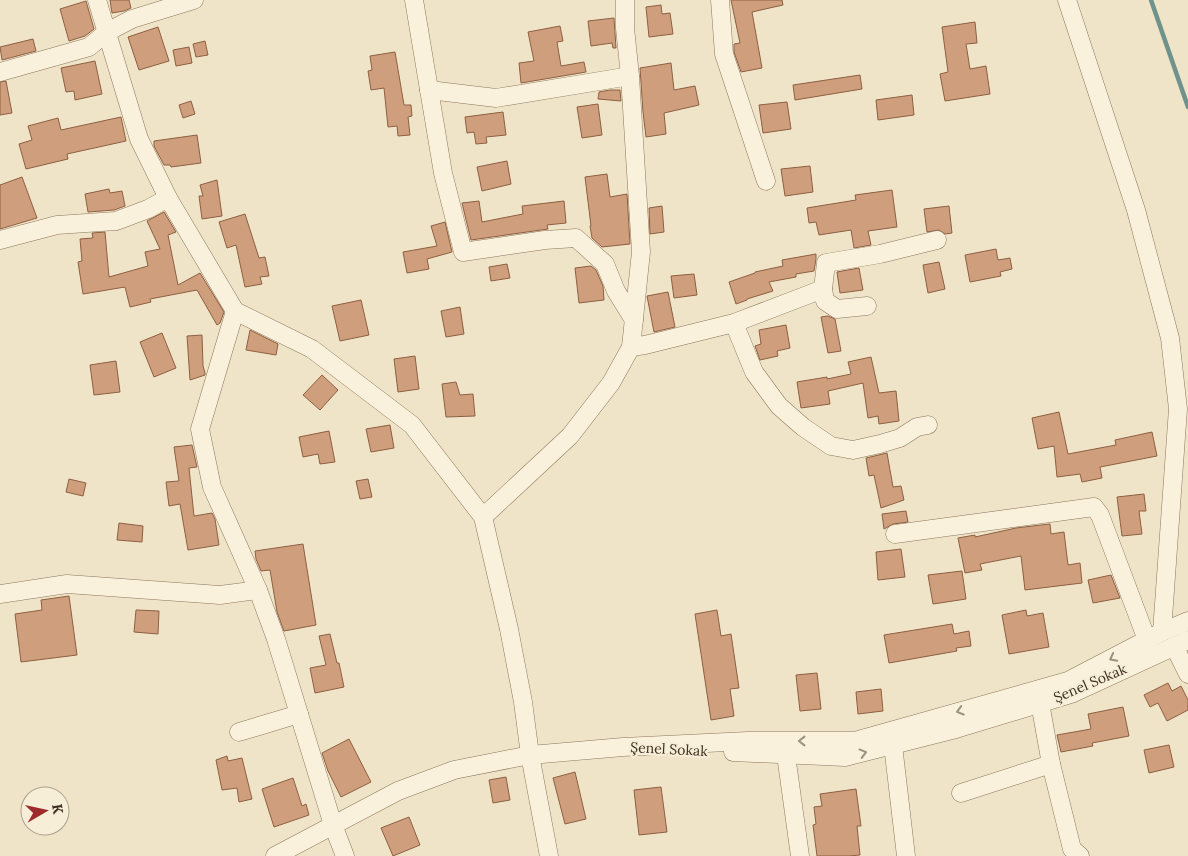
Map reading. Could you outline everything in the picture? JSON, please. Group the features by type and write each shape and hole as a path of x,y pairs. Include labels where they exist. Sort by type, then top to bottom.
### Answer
{"street":[{"path":"97,0 139,140 168,198 235,311 312,349 412,425 483,517 509,629 549,856"},
{"path":"0,72 89,47 107,32 132,19 194,0"},
{"path":"414,0 443,173 462,252 545,240 576,238 605,264 616,291 634,320"},
{"path":"483,517 570,436 611,383 631,347 641,252 630,76 625,28 625,0"},
{"path":"720,0 724,54 766,181"},
{"path":"1067,0 1136,210 1170,338 1178,409 1154,636"},
{"path":"428,90 496,98 630,76"},
{"path":"0,240 57,225 116,221 148,209 168,198"},
{"path":"867,306 837,310 824,301 823,289 826,263 880,254 937,240"},
{"path":"631,347 734,323 823,289"},
{"path":"235,311 200,429 212,487 258,590 276,639 333,825 345,856"},
{"path":"734,323 754,372 779,406 803,427 832,446 853,450 900,438 917,427 928,425"},
{"path":"895,534 1094,507 1100,515 1154,636"},
{"path":"0,594 68,584 220,595 258,590"},
{"name":"Şenel Sokak","path":"623,747 748,741 855,740 1068,681 1154,636 1188,621"},
{"path":"1181,643 1188,674"},
{"name":"Şenel Sokak","path":"623,747 845,757 956,728 1071,694 1181,643"},
{"path":"1040,704 1051,764 1072,849 1076,855"},
{"path":"239,732 299,714"},
{"path":"893,745 906,856"},
{"path":"276,856 398,791 454,770 530,755 623,747"},
{"path":"786,755 800,856"},
{"path":"961,793 1051,764"}],"building":[{"path":"110,0 129,0 131,8 112,13"},
{"path":"731,0 782,0 783,5 752,12 762,68 741,72 734,52 734,44 740,43"},
{"path":"86,1 94,29 85,36 69,41 60,9"},
{"path":"661,5 662,14 670,13 673,34 649,37 646,7"},
{"path":"614,18 616,48 613,48 612,43 591,46 588,21"},
{"path":"975,22 977,43 966,44 970,69 986,66 990,94 945,101 940,74 948,72 942,27"},
{"path":"560,26 563,41 557,42 561,66 584,62 586,72 521,83 519,63 534,61 528,32"},
{"path":"158,27 169,61 139,70 128,37"},
{"path":"33,39 36,51 2,60 0,47"},
{"path":"205,41 208,55 196,57 193,44"},
{"path":"189,47 192,63 176,66 173,50"},
{"path":"395,52 404,105 411,105 412,116 408,117 410,135 398,136 397,126 388,127 384,88 371,90 368,71 372,70 370,56"},
{"path":"95,61 102,94 75,100 74,91 66,92 61,68"},
{"path":"671,63 674,90 695,86 699,105 664,113 666,134 646,137 640,68"},
{"path":"860,75 862,89 795,100 793,85"},
{"path":"6,81 12,113 0,115 0,82"},
{"path":"620,90 621,101 598,99 599,92"},
{"path":"912,95 914,115 878,120 876,100"},
{"path":"191,101 195,114 183,118 179,105"},
{"path":"787,102 791,129 763,133 759,105"},
{"path":"598,104 602,135 582,138 577,107"},
{"path":"503,112 506,135 486,137 487,143 476,144 474,132 467,133 465,117"},
{"path":"121,117 126,141 67,154 68,159 26,169 19,144 32,140 28,126 58,118 61,130"},
{"path":"197,135 201,163 171,167 170,165 164,165 154,146 154,141"},
{"path":"507,161 511,184 482,191 477,167"},
{"path":"810,166 813,192 785,196 781,169"},
{"path":"607,174 610,197 627,194 630,244 602,247 592,238 585,177"},
{"path":"22,177 37,218 0,229 0,185"},
{"path":"217,180 222,216 202,219 199,196 203,196 200,185"},
{"path":"109,189 110,193 122,191 125,206 114,210 88,212 85,194"},
{"path":"892,190 897,227 868,231 871,245 854,248 851,230 819,235 816,222 809,223 807,208 856,200 855,195"},
{"path":"479,201 482,222 523,214 522,206 564,201 566,223 547,225 548,229 471,240 462,203"},
{"path":"662,206 664,232 650,234 649,208"},
{"path":"949,206 952,233 945,234 939,230 927,232 924,209"},
{"path":"164,212 176,232 168,235 178,285 200,273 224,312 220,323 217,325 197,290 150,299 151,302 130,307 125,287 83,294 78,262 82,261 80,239 93,238 92,233 105,232 109,277 148,266 145,252 160,249 147,221"},
{"path":"245,214 259,258 265,257 269,276 260,277 262,284 245,287 236,245 227,248 219,222"},
{"path":"445,222 452,252 427,259 429,269 407,273 403,252 437,246 431,226"},
{"path":"996,249 998,260 1010,258 1012,269 1000,272 1001,276 970,282 965,255"},
{"path":"816,254 814,271 796,274 796,277 769,282 773,291 736,304 729,282 755,272 783,266 782,260"},
{"path":"939,262 945,289 928,293 923,265"},
{"path":"507,264 510,278 491,281 489,267"},
{"path":"591,266 596,270 603,286 604,300 579,303 575,268"},
{"path":"859,268 863,290 840,293 837,272"},
{"path":"694,274 697,295 674,298 671,276"},
{"path":"668,292 675,327 654,332 647,296"},
{"path":"361,300 369,335 340,341 332,306"},
{"path":"460,307 464,334 446,337 441,311"},
{"path":"828,316 835,319 841,351 828,353 821,317"},
{"path":"786,325 790,348 777,351 778,356 760,360 755,346 761,344 759,330"},
{"path":"250,330 278,344 276,355 246,350"},
{"path":"162,333 176,368 154,377 140,342"},
{"path":"202,335 205,375 190,380 187,336"},
{"path":"415,356 419,389 398,392 394,359"},
{"path":"871,357 879,393 896,391 899,421 879,424 878,416 868,418 863,383 828,391 830,404 801,408 797,382 851,374 848,362"},
{"path":"116,361 120,392 94,395 90,365"},
{"path":"322,375 338,390 320,410 303,395"},
{"path":"456,382 460,395 473,394 475,416 446,417 442,384"},
{"path":"1059,412 1068,454 1116,445 1115,440 1152,432 1157,456 1100,467 1102,478 1082,482 1080,474 1057,477 1054,446 1038,449 1032,418"},
{"path":"390,425 394,448 371,452 366,429"},
{"path":"329,431 335,462 320,464 318,454 303,457 299,437"},
{"path":"192,445 197,467 189,468 194,516 212,513 215,519 219,545 188,550 180,504 169,506 166,482 179,481 174,447"},
{"path":"887,453 893,487 901,486 904,500 881,508 874,475 869,476 866,458"},
{"path":"69,479 86,483 83,496 66,492"},
{"path":"368,479 372,497 360,499 356,481"},
{"path":"1144,494 1146,511 1139,511 1142,534 1122,536 1117,497"},
{"path":"906,511 908,522 893,524 884,529 882,514"},
{"path":"119,523 143,526 142,542 117,540"},
{"path":"1050,524 1051,534 1064,532 1068,565 1080,563 1082,583 1025,590 1021,556 980,564 982,570 965,573 958,538 975,535 975,537 1016,528"},
{"path":"303,544 316,625 284,631 277,612 270,570 261,571 255,551"},
{"path":"901,549 905,577 878,580 876,552"},
{"path":"962,571 966,599 933,604 928,575"},
{"path":"1111,575 1120,598 1093,603 1088,580"},
{"path":"69,596 77,655 21,662 15,614 42,610 41,600"},
{"path":"136,610 159,611 158,634 134,632"},
{"path":"717,610 721,636 731,634 739,688 730,689 734,716 711,720 695,614"},
{"path":"1026,610 1027,616 1043,613 1049,647 1009,654 1002,615"},
{"path":"952,624 954,634 969,631 971,646 956,648 957,651 889,663 884,635"},
{"path":"330,634 344,687 315,693 310,668 326,665 319,636"},
{"path":"817,673 821,709 800,711 796,675"},
{"path":"1168,683 1172,691 1181,686 1188,700 1188,710 1167,721 1158,703 1150,707 1144,695"},
{"path":"881,689 883,711 858,714 856,692"},
{"path":"1123,707 1129,736 1092,743 1093,746 1061,752 1057,735 1091,729 1088,714"},
{"path":"349,739 371,782 341,797 328,771 322,753"},
{"path":"1169,745 1174,767 1149,773 1144,750"},
{"path":"227,756 228,761 242,758 252,799 239,802 237,788 222,790 216,760"},
{"path":"575,772 586,819 565,824 553,778"},
{"path":"506,777 510,800 493,803 489,780"},
{"path":"293,778 302,806 306,804 309,815 274,827 262,789"},
{"path":"661,787 667,832 639,835 634,790"},
{"path":"856,789 861,826 857,826 860,855 817,856 813,825 816,824 814,807 822,806 820,794"},
{"path":"409,817 420,845 393,856 381,828"}],"waterway":[{"path":"1151,0 1188,107"}]}
